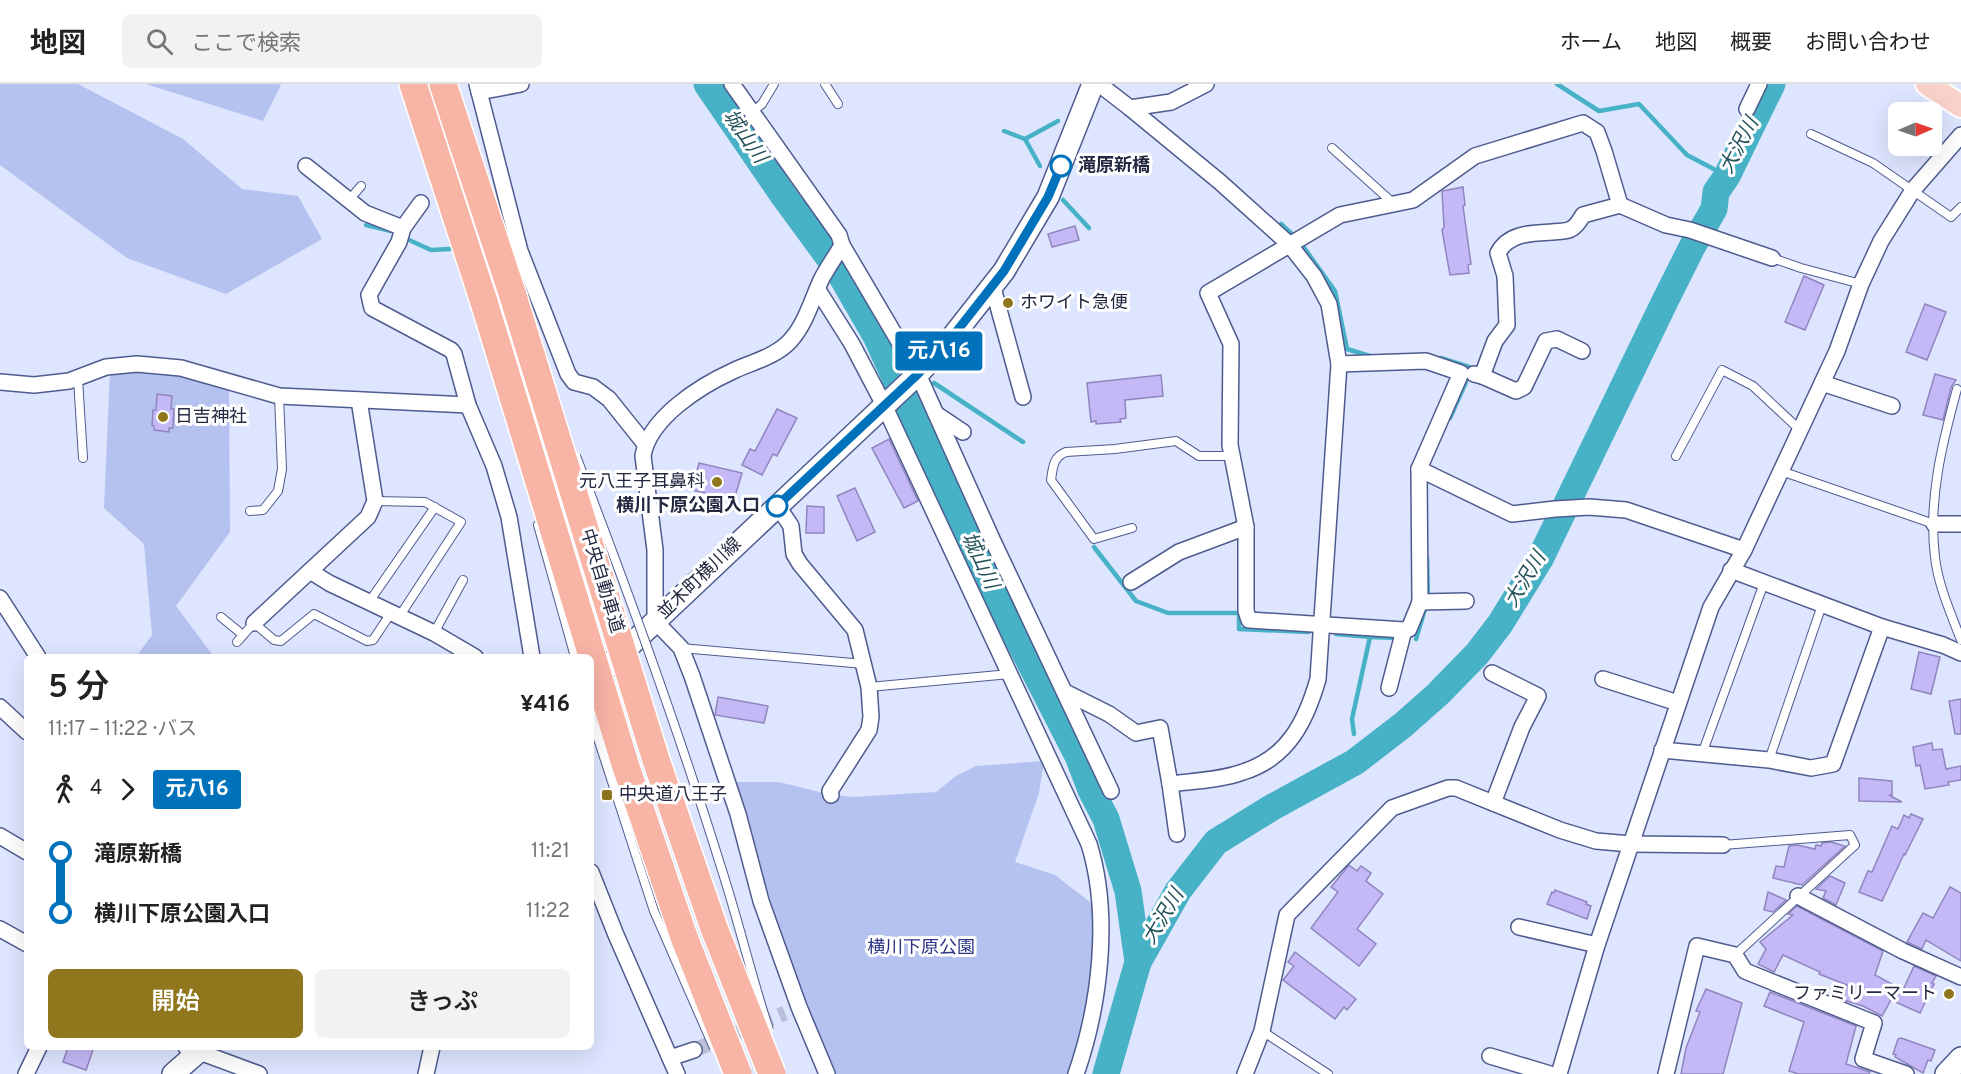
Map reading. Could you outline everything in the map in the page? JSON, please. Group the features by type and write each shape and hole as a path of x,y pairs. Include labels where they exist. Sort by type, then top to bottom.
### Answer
{"highway":[{"name":"中央自動車道","path":"413,84 484,302 591,654"},
{"name":"中央自動車道","path":"443,84 513,296 656,760 714,928 772,1074"},
{"name":"中央自動車道","path":"594,662 626,767 728,1066"}],"main road":[{"path":"1927,84 1961,106"}],"street":[{"path":"521,84 478,88 520,251 568,374 574,382 593,387 609,399 645,444"},
{"path":"732,84 839,235 840,248 936,414 1111,791"},
{"path":"886,403 949,341 993,288 1048,197 1093,84"},
{"path":"1098,84 1220,182 1288,244 1314,276 1329,304 1340,364 1318,679 1305,719 1288,743 1267,760 1243,773 1170,784"},
{"path":"1130,108 1172,102 1206,84"},
{"path":"1747,109 1759,84"},
{"path":"1461,373 1419,469 1420,602 1409,629 1249,620 1245,610 1246,527 1232,456 1231,344 1208,293 1340,215 1413,200 1475,156 1583,123 1597,132 1620,205"},
{"path":"1559,1074 1597,945 1711,607 1744,550 1837,351 1861,284 1881,242 1913,190 1961,135"},
{"path":"306,166 365,213 404,228"},
{"path":"421,203 404,228 399,242 369,295 372,308 451,350 454,354 468,405 494,466 509,516 532,654"},
{"path":"1482,376 1495,341 1507,326 1505,276 1498,253 1503,244 1511,238 1529,234 1569,231 1576,226 1583,214 1620,205 1666,225 1690,230 1772,258"},
{"path":"827,1074 792,1010 738,814 681,648 655,621 655,559 643,465 645,444 659,423 677,405 713,381 779,351 791,340 840,248"},
{"path":"819,285 886,403 1082,827 1095,862 1102,912 1096,984 1089,1024 1076,1074"},
{"path":"993,288 1023,397"},
{"path":"1340,364 1426,361 1461,373 1482,376 1516,391 1524,387 1546,341 1557,339 1582,351"},
{"path":"0,382 34,384 78,379 106,366 137,364 181,368 279,396 468,405"},
{"path":"1822,383 1892,406"},
{"path":"254,623 368,517 375,501 359,400"},
{"name":"並木町横川線","path":"594,679 886,403"},
{"path":"936,414 963,432"},
{"path":"1419,469 1512,514 1589,507 1626,510 1744,550"},
{"path":"777,505 791,526 794,554 800,564 855,630 869,687 871,717 868,730 830,791 831,795"},
{"path":"1934,524 1961,524"},
{"path":"1131,582 1179,552 1246,527"},
{"path":"1731,570 1882,627 1943,645 1961,653"},
{"path":"310,571 329,583 434,633 470,654"},
{"path":"0,598 36,654"},
{"path":"1420,602 1466,601"},
{"path":"1662,750 1769,760 1811,768 1833,764 1882,627"},
{"path":"1389,688 1404,630"},
{"path":"1492,674 1538,696 1522,727 1493,803"},
{"path":"1603,679 1678,703"},
{"path":"1065,692 1109,714 1136,733 1160,728 1177,834"},
{"path":"0,707 24,729"},
{"path":"1245,1074 1262,1031 1287,915 1392,808 1448,788 1596,841 1631,844 1723,845"},
{"path":"0,836 24,850"},
{"path":"594,880 677,1074"},
{"path":"1798,897 1903,951 1961,977"},
{"path":"1520,927 1597,945"},
{"path":"1,932 24,943"},
{"path":"1666,1074 1697,946 1735,955 1745,971 1874,1023 1863,1059 1906,1074"},
{"path":"26,1074 38,1050"},
{"path":"173,1074 195,1050"},
{"path":"199,1050 259,1074"},
{"path":"426,1074 430,1050"},
{"path":"670,1058 694,1050"},
{"path":"1490,1056 1550,1074"},
{"path":"1946,1074 1961,1058"}],"lane":[{"path":"752,112 762,104 774,84"},
{"path":"825,84 838,104"},
{"path":"1811,134 1874,163 1951,217 1961,207"},
{"path":"1332,148 1394,204"},
{"path":"349,200 361,186"},
{"path":"1772,258 1861,284"},
{"path":"513,296 556,406"},
{"path":"484,302 518,446"},
{"path":"1676,456 1722,370 1753,386 1800,430"},
{"path":"78,379 83,458"},
{"path":"1957,389 1942,443 1935,495 1934,524 1935,558 1946,599 1961,640"},
{"path":"250,511 263,510 278,491 282,469 279,396"},
{"path":"1132,528 1094,539 1051,480 1055,461 1059,455 1066,452 1115,449 1176,441 1199,456 1232,456"},
{"path":"573,450 625,582 664,693 721,866 772,1042"},
{"path":"1781,471 1934,524"},
{"path":"237,642 254,623 274,640 282,641 314,614 367,641 373,640 395,615 461,522 425,502 375,501"},
{"path":"369,602 435,507"},
{"path":"535,512 574,654"},
{"path":"434,633 463,580"},
{"path":"1702,754 1764,583"},
{"path":"1769,760 1822,605"},
{"path":"221,617 243,635"},
{"path":"681,648 864,664"},
{"path":"869,687 1010,674"},
{"path":"594,726 654,911 728,1066"},
{"path":"1723,845 1850,835 1855,845 1735,955"},
{"path":"1262,1031 1328,1074"}],"green space":[{"path":"0,84 78,84 183,139 242,189 298,196 322,239 226,294 127,258 0,165"},
{"path":"146,84 278,84 281,85 263,121"},
{"path":"110,371 203,376 229,385 230,532 176,606 212,654 138,654 152,635 144,544 104,508"},
{"name":"横川下原公園","path":"1044,761 1039,793 1015,862 1055,875 1095,906 1094,949 1089,991 1082,1033 1071,1074 835,1074 780,931 734,782 779,782 831,795 853,797 936,792 956,776 976,766"}],"building":[{"path":"1463,187 1465,205 1463,206 1471,264 1468,265 1469,273 1450,275 1442,230 1444,227 1442,191"},
{"path":"1075,226 1079,240 1052,247 1048,234"},
{"path":"1804,276 1824,285 1805,330 1785,322"},
{"path":"1925,304 1946,312 1927,360 1906,352"},
{"path":"1935,374 1956,380 1951,387 1943,420 1923,415"},
{"path":"1161,375 1163,396 1125,400 1126,418 1120,419 1121,422 1096,424 1096,421 1091,422 1087,383"},
{"name":"日吉神社","path":"157,394 172,396 173,428 169,428 169,432 154,430 152,425"},
{"path":"777,409 797,418 777,456 773,454 762,475 742,465 750,449 755,451"},
{"path":"889,439 918,501 904,508 872,448"},
{"name":"元八王子耳鼻科","path":"699,463 742,473 734,500 692,490"},
{"path":"855,488 875,532 857,541 837,496"},
{"path":"807,506 824,507 824,533 806,533"},
{"path":"1919,652 1940,657 1931,694 1911,689"},
{"path":"718,697 768,706 764,723 715,715"},
{"path":"1961,699 1961,734 1955,734 1949,701"},
{"path":"1932,743 1933,750 1942,749 1946,769 1961,766 1961,780 1948,782 1949,785 1925,789 1920,765 1916,766 1913,747"},
{"path":"1859,778 1892,781 1892,795 1889,795 1902,802 1859,801"},
{"path":"1911,814 1923,819 1882,901 1859,892 1868,871 1872,872 1892,826 1898,829 1904,815 1909,818"},
{"path":"1831,842 1845,846 1802,885 1773,878 1776,866 1784,867 1789,846 1797,845 1815,849 1816,845 1821,846 1822,843"},
{"path":"1349,865 1357,871 1361,866 1371,873 1366,881 1383,894 1357,929 1376,944 1359,966 1311,928 1338,892 1331,887"},
{"path":"1830,876 1845,883 1836,905 1823,898 1826,891 1816,889"},
{"path":"1950,887 1961,893 1961,961 1926,940 1922,949 1907,942 1923,913 1933,918"},
{"path":"1555,890 1587,902 1586,904 1591,906 1587,919 1547,904"},
{"path":"1768,892 1786,900 1773,912 1764,910"},
{"path":"1797,906 1883,951 1875,975 1903,990 1914,966 1936,976 1920,1013 1891,1000 1882,1016 1863,1006 1843,1000 1847,985 1819,974 1820,972 1783,955 1774,972 1758,964 1766,949 1760,942 1793,915 1788,914"},
{"path":"1295,952 1356,999 1347,1010 1344,1007 1335,1019 1283,980 1294,966 1288,962"},
{"path":"1706,989 1742,1003 1723,1074 1681,1074 1686,1048 1700,1012 1696,1011"},
{"path":"1770,992 1856,1026 1846,1064 1870,1072 1869,1074 1798,1074 1789,1071 1804,1022 1764,1006"},
{"path":"1901,1038 1935,1050 1923,1073 1893,1054 1898,1039"},
{"path":"67,1050 93,1050 86,1070 63,1062"}],"waterway":[{"name":"城山川","path":"707,84 838,270 876,336 988,581 1078,756 1091,790 1106,819 1128,891 1138,962 1106,1074"},
{"path":"1557,84 1599,111 1639,104 1687,155 1727,176"},
{"name":"大沢川","path":"1138,962 1178,891 1216,842 1271,808 1355,762 1438,694 1477,654 1500,624 1540,559 1666,299 1714,209 1716,192 1727,176 1772,84"},
{"path":"1040,166 1025,139 1058,121"},
{"path":"1004,131 1025,139"},
{"path":"1063,200 1089,228"},
{"path":"1281,224 1293,235"},
{"path":"366,225 391,231"},
{"path":"407,239 431,250 450,249"},
{"path":"1300,242 1335,291 1347,349 1373,357"},
{"path":"1441,358 1469,367"},
{"path":"1450,418 1466,382"},
{"path":"934,383 1023,442"},
{"path":"1094,547 1136,601 1168,613 1239,613 1239,629 1309,632"},
{"path":"1427,558 1428,596"},
{"path":"1416,639 1425,609"},
{"path":"1336,634 1370,637 1352,719 1354,734"},
{"path":"1370,637 1396,638"},
{"path":"1357,748 1360,758"}],"tunnel":[{"path":"694,1050 785,1013"}],"bus line":[{"name":"元八16","path":"777,506 918,374 949,341 993,288 1004,271 1048,197 1061,166"}],"place":[{"name":"滝原新橋","path":"1061,166"},
{"name":"ホワイト急便","path":"1008,303"},
{"name":"日吉神社","path":"163,417"},
{"name":"元八王子耳鼻科","path":"717,482"},
{"name":"横川下原公園入口","path":"777,506"},
{"name":"中央道八王子","path":"607,795"},
{"name":"ファミリーマート","path":"1949,994"}]}
